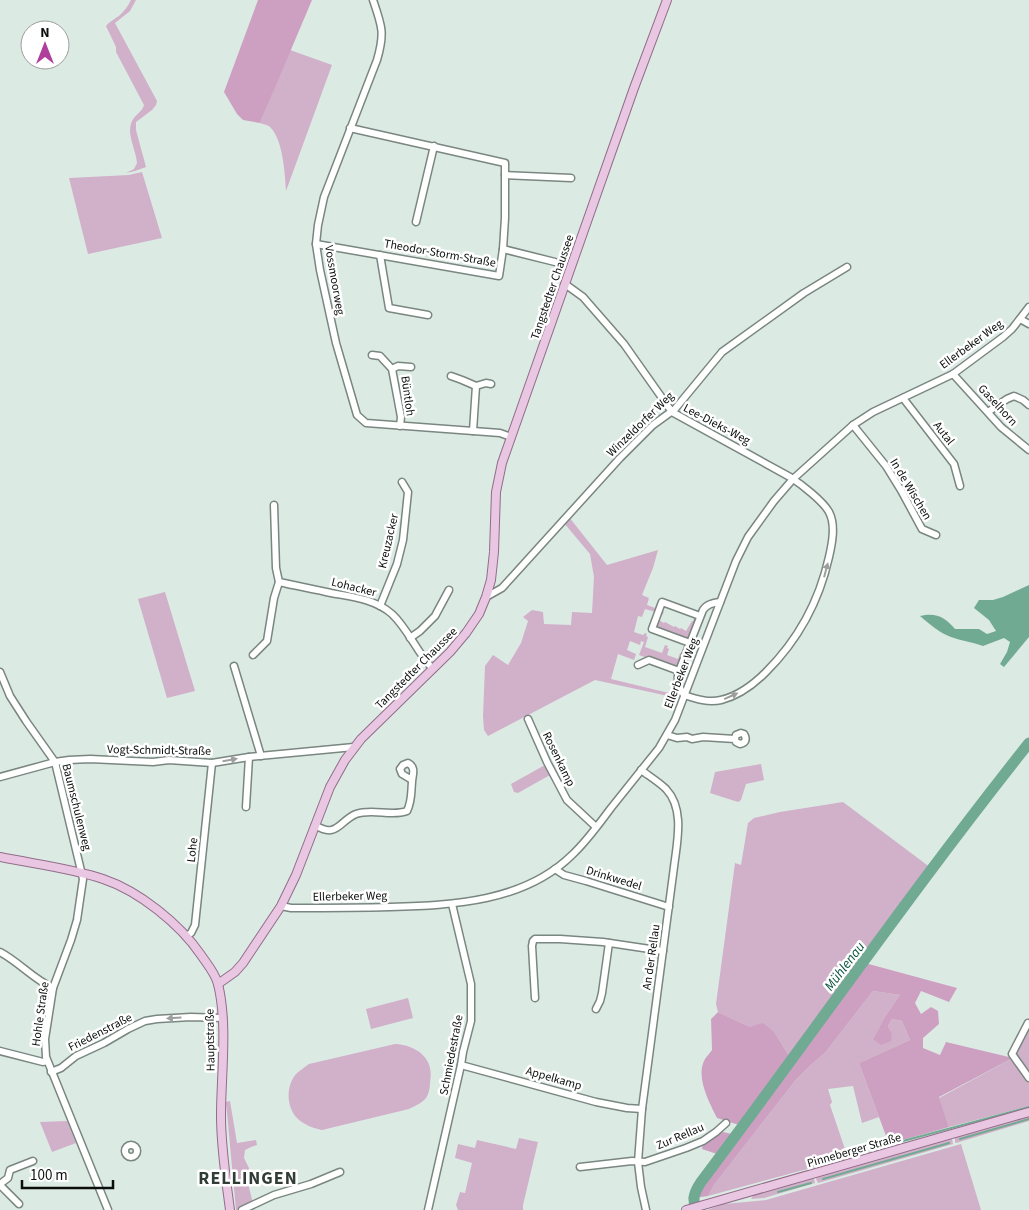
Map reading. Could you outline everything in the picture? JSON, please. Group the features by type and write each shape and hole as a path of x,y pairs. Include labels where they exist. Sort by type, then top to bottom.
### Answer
{"main road":[{"name":"Tangstedter Chaussee","path":"218,984 235,972 281,906 296,875 323,802 336,774 354,747 466,634 479,614 491,580 496,492 502,463 667,0"},
{"name":"Hauptstraße","path":"0,857 82,873 105,880 134,894 160,912 186,936 196,947 214,974 218,984 223,1018 221,1136 230,1210"},
{"name":"Pinneberger Straße","path":"687,1210 1029,1112"}],"street":[{"name":"Vossmoorweg","path":"373,0 381,24 382,42 377,60 324,197 316,244 336,343 357,415 366,423 500,433 511,437"},
{"path":"350,128 505,163 505,175 571,178"},
{"path":"416,222 434,146"},
{"name":"Theodor-Storm-Straße","path":"316,244 499,276 505,218 505,175"},
{"path":"503,249 555,262"},
{"path":"380,255 389,308 428,315"},
{"name":"Winzeldorfer Weg","path":"486,597 502,588 620,458 653,424 672,412 722,352 804,293 847,267"},
{"name":"Lee-Dieks-Weg","path":"565,284 583,297 624,344 672,412 793,479 820,502 829,512 832,522 832,545 822,585 806,619 792,642 776,662 759,679 741,692 723,700 705,701 684,696"},
{"name":"Ellerbeker Weg","path":"281,906 291,908 331,908 452,904 510,892 528,885 555,869 571,856 596,827 659,748 675,720 736,561 748,537 769,507 793,479 853,425 873,412 953,374 1003,338 1029,306"},
{"path":"1020,319 1029,324"},
{"name":"Büntloh","path":"372,355 380,356 392,368 401,417 400,426"},
{"name":"Büntloh","path":"392,368 398,366 411,367"},
{"name":"Gaselhorn","path":"953,374 1000,427 1029,450"},
{"path":"451,376 476,386 486,383 491,384"},
{"path":"473,431 476,386"},
{"path":"988,412 1014,396 1029,405"},
{"name":"Autal","path":"903,398 954,464 960,486"},
{"name":"In de Wischen","path":"853,425 886,466 922,529 936,534"},
{"name":"Kreuzacker","path":"380,606 397,564 403,540 408,492 402,482"},
{"path":"253,655 267,641 274,598 279,582 276,568 274,506"},
{"name":"Lohacker","path":"279,582 358,598 380,606 401,623 422,657 433,669"},
{"path":"410,638 435,616 449,590"},
{"path":"690,643 652,628 662,602 700,616"},
{"path":"684,696 679,686 679,671 700,616 706,606 720,602"},
{"path":"638,665 649,660 679,671"},
{"path":"234,666 261,756"},
{"name":"Baumschulenweg","path":"0,672 10,696 55,762 82,873"},
{"name":"Rosenkamp","path":"528,719 567,800 596,827"},
{"path":"667,734 677,738 735,739"},
{"name":"Vogt-Schmidt-Straße","path":"0,777 55,762 90,759 138,762 169,760 212,763 249,757 354,747"},
{"path":"246,808 249,757"},
{"name":"Lohe","path":"186,936 191,933 195,925 212,763"},
{"name":"An der Rellau","path":"641,770 664,787 670,794 678,814 678,840 642,1109 638,1162 646,1210"},
{"path":"315,825 331,830 339,827 357,814 374,812 401,814 407,811 410,805 412,780"},
{"name":"Drinkwedel","path":"555,869 564,875 669,907"},
{"name":"Hohle Straße","path":"82,873 83,884 77,920 52,988 45,1039 47,1061 51,1072 108,1210"},
{"name":"Schmiedestraße","path":"428,1210 471,1021 471,984 452,904"},
{"path":"534,998 532,946 535,939 609,943 663,951"},
{"path":"596,1009 602,993 609,943"},
{"path":"0,952 52,988"},
{"name":"Friedenstraße","path":"51,1072 61,1068 76,1056 104,1044 128,1029 145,1022 157,1019 191,1017 223,1018"},
{"path":"1028,1023 1012,1054 1029,1078"},
{"path":"0,1051 44,1062 47,1061"},
{"name":"Appelkamp","path":"461,1065 596,1102 642,1109"},
{"name":"Zur Rellau","path":"638,1162 645,1162 703,1141 726,1123"},
{"path":"19,1204 0,1185 8,1178 10,1170 33,1161"},
{"path":"580,1166 638,1162"},
{"path":"242,1210 274,1195 311,1184 340,1172"}],"shaded area":[{"path":"131,0 136,0 130,11 115,23 157,101 152,110 136,122 136,130 146,167 126,173 134,169 137,163 130,126 144,105 116,52 116,47 106,26 122,13"},
{"path":"258,0 312,0 260,123 243,120 237,114 224,92"},
{"path":"290,50 332,65 286,191 281,148 278,140 270,127 260,123"},
{"path":"142,172 162,238 88,254 69,178 129,175"},
{"path":"569,517 607,565 658,550 642,595 649,598 647,605 655,608 658,601 660,602 656,612 645,609 642,617 638,616 634,632 643,635 647,634 645,647 662,653 665,645 668,646 667,655 678,659 680,653 684,654 679,666 675,668 639,655 644,642 641,641 640,645 630,641 627,650 636,654 634,660 618,654 611,679 669,693 668,696 595,680 488,736 484,730 483,716 485,666 493,655 508,665 521,643 528,621 523,617 532,610 543,612 544,624 571,625 572,612 592,613 594,577 590,554 564,523"},
{"path":"1029,585 1029,637 1004,667 1000,664 1010,642 1004,638 983,646 947,635 920,616 940,616 955,629 979,629 987,634 996,631 989,620 974,608 979,600 993,600 1003,597"},
{"path":"165,592 195,691 167,698 138,599"},
{"path":"663,605 665,606 662,611 664,612 659,620 674,627 686,631 695,616 697,620 690,639 688,640 654,627"},
{"path":"761,764 764,780 746,784 741,800 738,802 710,793 715,772"},
{"path":"545,765 550,775 518,793 514,792 511,784"},
{"path":"843,802 931,868 789,1056 775,1033 750,1027 718,1012 716,1004 735,863 741,865 748,823 754,818"},
{"path":"865,963 957,988 949,1002 921,991 915,1003 921,1014 931,1007 938,1011 939,1024 923,1038 923,1048 940,1055 946,1042 1013,1058 939,1097 949,1127 889,1144 859,1063 910,1040 902,1021 892,1019 888,1026 892,1033 891,1041 881,1045 873,1039 884,1018 900,995 873,991 825,1053 795,1081 714,1185 708,1196 688,1199 693,1185 717,1154 702,1149 703,1143 723,1132 732,1134 739,1125 717,1118 704,1089 702,1066 712,1050 711,1019 718,1012 750,1027 763,1023 775,1033 793,1060"},
{"path":"873,991 900,995 884,1018 873,1039 892,1033 888,1026 892,1019 902,1021 910,1040 859,1063 879,1117 862,1123 853,1086 828,1089 832,1102 830,1105 848,1158 708,1196 714,1185 795,1081 825,1053"},
{"path":"408,998 413,1018 371,1029 366,1009"},
{"path":"1029,1029 1029,1073 1015,1054"},
{"path":"395,1044 417,1050 430,1066 431,1074 428,1095 420,1103 409,1109 322,1130 306,1124 293,1113 289,1102 290,1084 296,1074 309,1064"},
{"path":"1013,1058 1029,1083 1029,1106 949,1127 939,1098"},
{"path":"230,1101 237,1143 256,1140 257,1145 245,1150 244,1158 249,1168 250,1180 248,1183 253,1204 242,1210 236,1210 226,1102"},
{"path":"1029,1115 1029,1121 955,1142 955,1138 958,1136"},
{"path":"67,1121 76,1143 52,1152 40,1122"},
{"path":"519,1138 538,1142 523,1210 458,1210 456,1205 460,1192 465,1193 472,1163 455,1158 458,1144 475,1148 477,1140 516,1149"},
{"path":"950,1138 953,1144 818,1183 816,1179 818,1175"},
{"path":"961,1144 981,1210 707,1210 724,1204 766,1200"},
{"path":"812,1177 815,1183 764,1198 751,1199 755,1193"}],"waterway":[{"name":"Mühlenau","path":"696,1210 694,1196 701,1182 904,906 1029,743"},
{"path":"892,1144 1029,1107"},
{"path":"960,1139 1029,1119"},
{"path":"823,1179 949,1143"},
{"path":"778,1192 811,1183"}],"district":[{"name":"RELLINGEN","path":"248,1178"}]}
